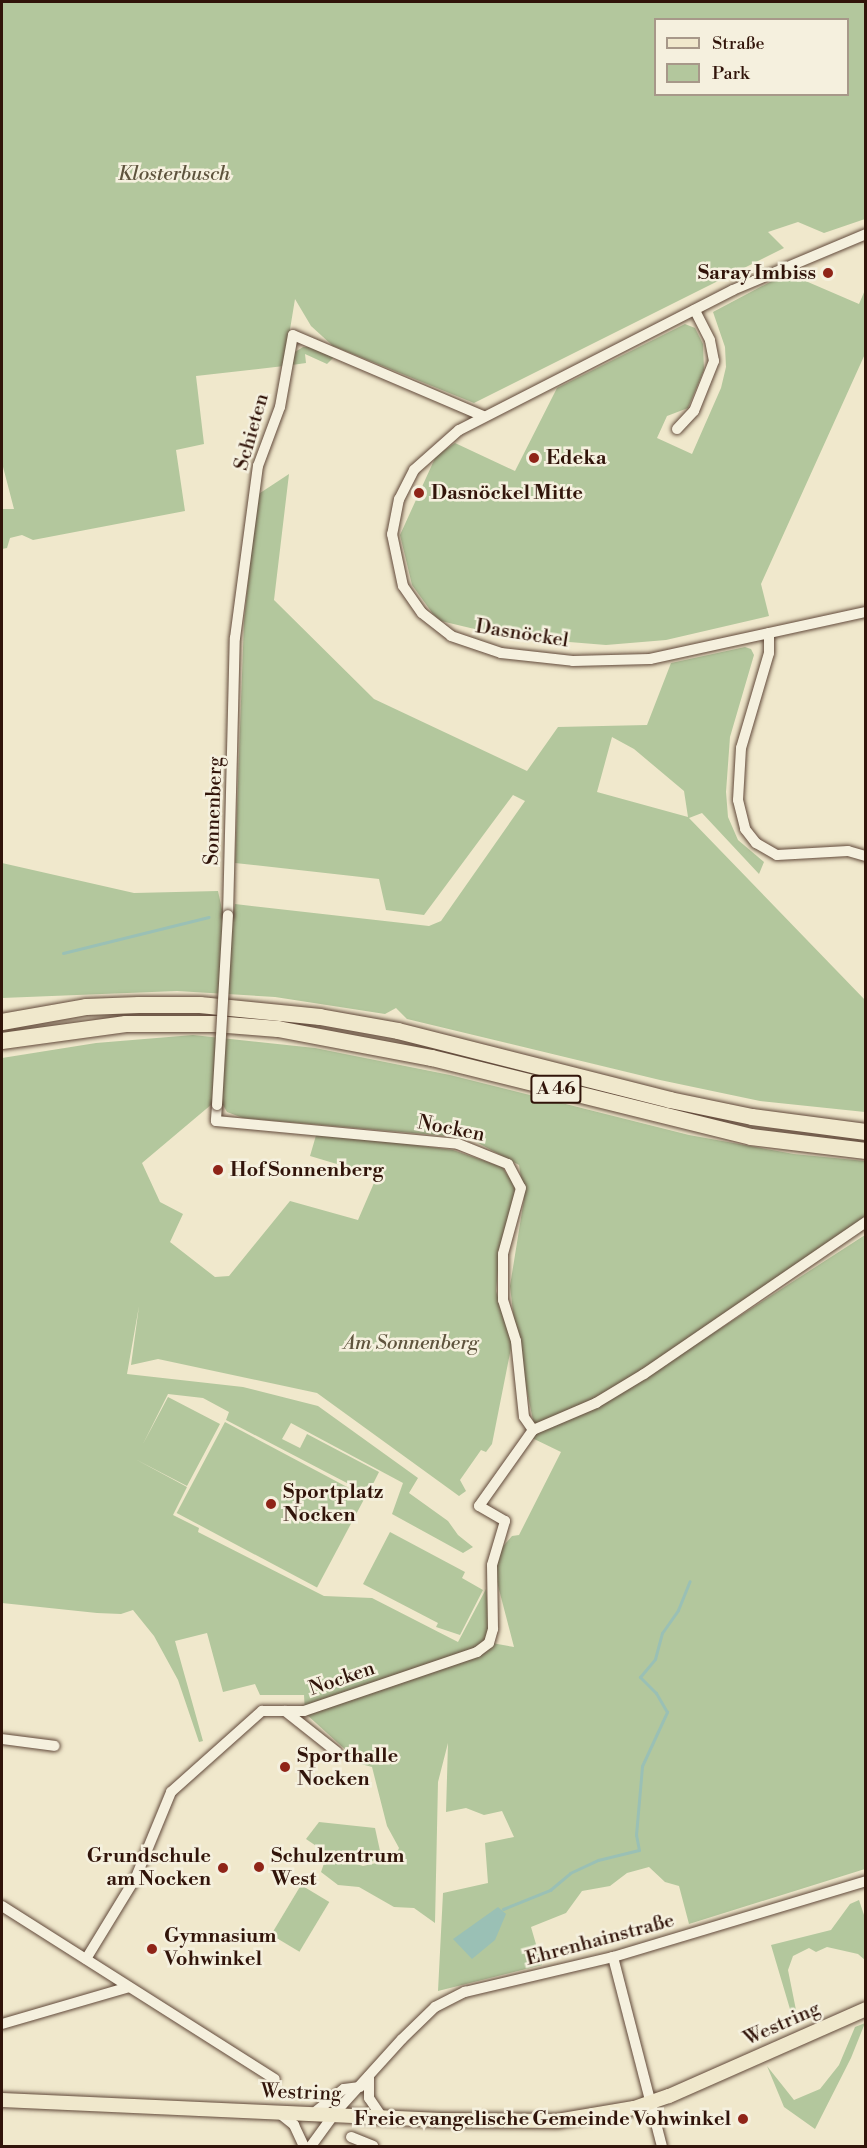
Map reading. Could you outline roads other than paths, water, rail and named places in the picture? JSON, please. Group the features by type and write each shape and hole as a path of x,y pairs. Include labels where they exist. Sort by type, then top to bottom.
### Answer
{"highway":[{"name":"A 46","path":"2,1022 86,1007 139,1005 200,1005 320,1017 398,1031 670,1100 752,1117 866,1132"},
{"name":"A 46","path":"2,1041 126,1024 215,1024 278,1029 432,1058 751,1137 866,1151"}],"main road":[{"name":"Westring","path":"2,2100 538,2122 650,2103 866,2009"}],"street":[{"name":"Dasnöckel","path":"866,234 793,262 483,416 421,461 405,486 394,517 392,547 397,570 411,600 432,624 451,636 484,650 573,661 650,659 866,612"},
{"path":"677,429 694,411 714,361 710,340 695,310"},
{"name":"Schieten","path":"253,504 258,466 280,407 293,335 483,416"},
{"name":"Sonnenberg","path":"216,1121 228,915 235,638 253,504"},
{"path":"769,633 769,653 741,748 738,800 746,829 756,843 777,855 848,851 866,856"},
{"name":"Nocken","path":"86,1959 136,1877 171,1792 262,1711 304,1711 477,1652 489,1643 493,1629 492,1565 505,1521 479,1506 533,1430 524,1417 516,1341 503,1300 503,1254 521,1188 508,1164 458,1144 216,1121"},
{"path":"533,1430 596,1403 645,1374 866,1222"},
{"path":"285,1711 337,1752"},
{"path":"2,1739 55,1746"},
{"name":"Ehrenhainstraße","path":"311,2146 334,2114 413,2027 456,1996 613,1957 866,1881"},
{"path":"2,1906 275,2079"},
{"path":"613,1957 662,2146"},
{"path":"2,2024 129,1987"},
{"path":"369,2076 369,2098 382,2117"},
{"name":"Ehrenhainstraße","path":"314,2113 344,2089 360,2087"},
{"path":"277,2111 294,2125 304,2146"},
{"path":"351,2137 374,2146"}],"water":[{"path":"498,1907 506,1914 495,1940 472,1959 453,1939"}],"waterway":[{"path":"63,953 209,917"},
{"path":"503,1909 550,1890 570,1873 598,1860 639,1850 636,1835 642,1766 667,1712 656,1693 640,1677 655,1659 662,1633 678,1610 690,1581"}],"place":[{"name":"Saray Imbiss","path":"828,273"},
{"name":"Edeka","path":"534,458"},
{"name":"Dasnöckel Mitte","path":"419,493"},
{"name":"Hof Sonnenberg","path":"218,1170"},
{"name":"Sportplatz Nocken","path":"271,1504"},
{"name":"Sporthalle Nocken","path":"285,1767"},
{"name":"Schulzentrum West","path":"259,1867"},
{"name":"Grundschule am Nocken","path":"223,1868"},
{"name":"Gymnasium Vohwinkel","path":"152,1949"},
{"name":"Freie evangelische Gemeinde Vohwinkel","path":"743,2119"}],"park label":[{"name":"Klosterbusch","path":"174,174"},
{"name":"Am Sonnenberg","path":"411,1343"}]}
